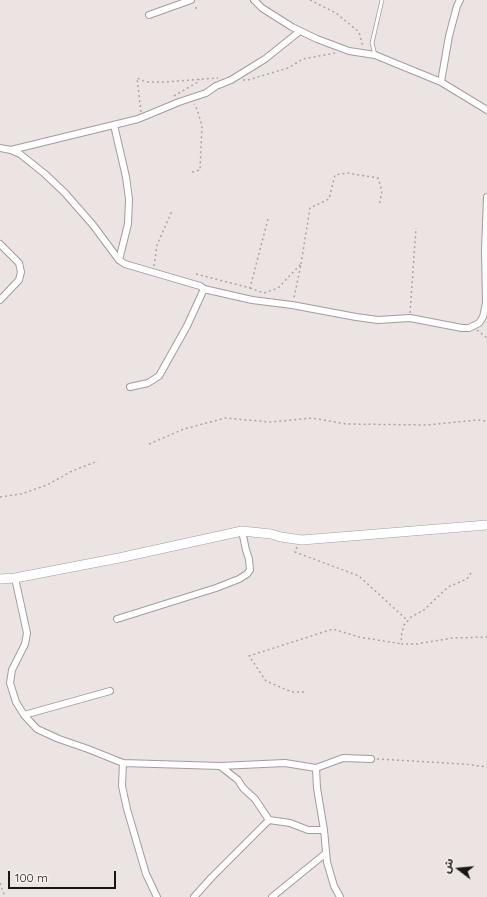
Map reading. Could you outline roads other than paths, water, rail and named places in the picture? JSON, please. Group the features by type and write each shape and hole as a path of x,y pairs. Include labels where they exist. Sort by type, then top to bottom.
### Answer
{"street":[{"path":"149,15 191,0"},
{"path":"254,0 262,8 316,39 349,51 375,55 441,82 487,110"},
{"path":"441,82 449,36 460,0"},
{"path":"11,150 141,118 179,102 206,93 216,86 232,80 265,59 300,31"},
{"path":"114,125 126,177 129,200 128,224 119,260"},
{"path":"0,148 11,150 20,154 66,193 93,225 119,260 125,264 200,286 204,289 252,300 292,305 378,320 410,318 462,328 479,323 483,317 486,303 485,250 487,197"},
{"path":"0,244 18,263 21,272 19,280 0,300"},
{"path":"130,387 148,383 159,376 187,326 204,289"},
{"path":"0,579 15,578 119,558 242,531 271,534 302,540 487,525"},
{"path":"117,619 216,588 239,579 247,574 250,570 249,559 242,531"},
{"path":"15,578 27,633 26,644 12,670 10,683 16,702 24,715 34,726 54,737 123,763 220,766 285,763 316,768 343,758 371,759"},
{"path":"24,715 110,691"},
{"path":"123,763 122,786 146,874 157,897"},
{"path":"220,766 238,780 243,788 255,799 269,820 290,823 308,830 324,830"},
{"path":"316,768 317,788 324,830 327,862 334,886 340,897"},
{"path":"194,897 269,820"},
{"path":"272,897 326,853"}],"lane":[{"path":"375,55 372,43 382,0"}]}
